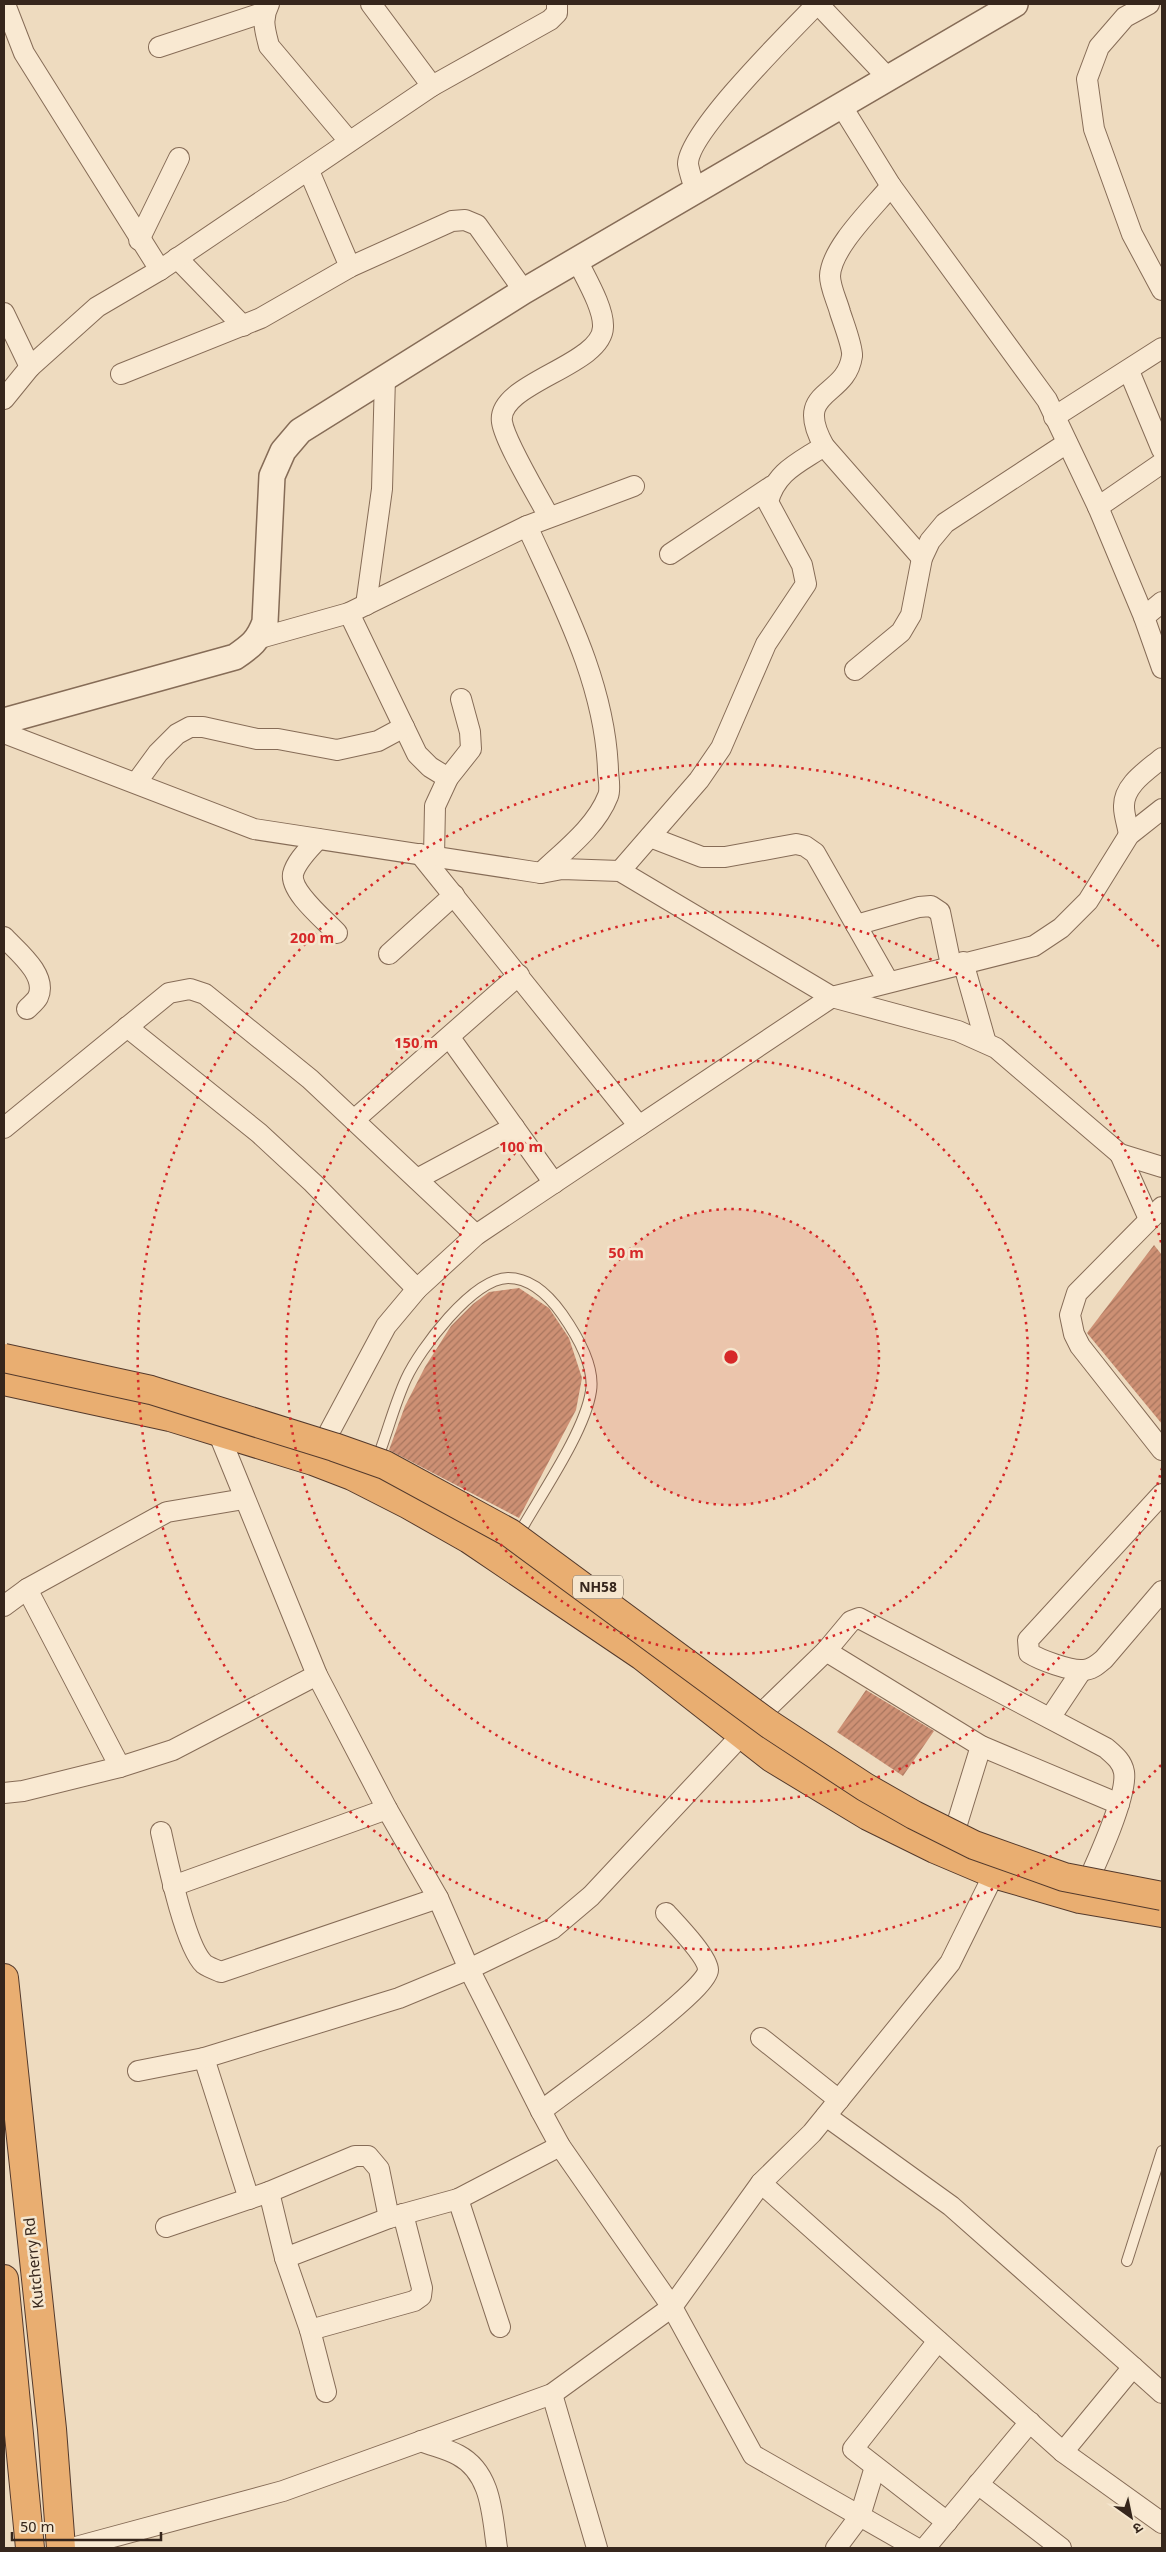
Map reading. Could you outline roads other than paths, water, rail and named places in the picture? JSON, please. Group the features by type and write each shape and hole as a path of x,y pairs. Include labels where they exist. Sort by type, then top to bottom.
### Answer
{"highway":[{"name":"NH58","path":"4,1348 238,1405 329,1435 379,1454 464,1496 521,1530 765,1710 882,1787 956,1828 1017,1854 1085,1888 1162,1913"},
{"path":"4,1358 150,1390 334,1447 385,1465 510,1533 769,1724 865,1787 914,1815 974,1845 1064,1877 1162,1896"},
{"path":"4,1372 140,1399 240,1427 329,1457 391,1482 493,1541 543,1574 619,1628 741,1720 867,1804 937,1840 1032,1878 1103,1895 1162,1906"},
{"name":"NH58","path":"4,1382 170,1417 314,1461 352,1476 469,1538 642,1656 788,1769 868,1816 935,1849 994,1874 1085,1888 1162,1888"},
{"name":"Kutcherry Rd","path":"4,1978 52,2429 61,2548"},
{"path":"4,2154 48,2548"},
{"path":"4,2279 30,2548"}],"street":[{"path":"4,4 24,52 160,270"},
{"path":"371,4 432,86"},
{"path":"4,399 30,366 97,307 160,270 432,86 550,20 557,13 557,4"},
{"path":"696,190 688,164 692,152 727,99 818,4 888,78"},
{"path":"260,638 265,622 272,476 283,451 300,431 524,291 1015,4"},
{"path":"1149,4 1125,17 1099,47 1087,79 1094,129 1132,234 1162,290"},
{"path":"159,47 267,8 264,27 269,46 349,141"},
{"path":"841,105 891,186 1047,400 1098,507 1144,617 1162,668"},
{"path":"140,240 179,158"},
{"path":"309,170 350,267"},
{"path":"891,186 831,262 830,278 853,354 846,375 819,398 812,416 817,433 824,446 922,558"},
{"path":"120,374 261,318 350,267 452,221 465,220 477,225 524,291"},
{"path":"177,258 243,326"},
{"path":"549,517 506,436 501,420 506,406 518,393 587,352 600,338 603,328 601,311 577,260"},
{"path":"4,313 30,366"},
{"path":"1054,417 1129,371 1162,348"},
{"path":"1129,371 1162,450"},
{"path":"385,377 382,489 357,609 404,727 417,754 430,767 448,778"},
{"path":"855,670 886,646 906,624 911,615 922,558 930,541 945,523 1067,443"},
{"path":"670,554 772,486 783,473 824,446"},
{"path":"1098,507 1162,463"},
{"path":"4,721 235,656 260,638 357,609 527,526 634,486"},
{"path":"620,871 700,780 721,748 766,644 800,596 806,584 802,564 768,502 772,486"},
{"path":"527,526 579,639 598,706 608,755 609,795 592,823 541,873"},
{"path":"1144,617 1162,602"},
{"path":"461,699 470,732 472,749 448,778 435,806 427,855 454,895 639,1126"},
{"path":"136,783 158,753 177,734 190,727 202,727 257,739 278,739 337,750 378,741 404,727"},
{"path":"4,733 254,828 541,873 562,869 620,871 832,997 958,1031 996,1048 1120,1154 1158,1214 1077,1293 1070,1315 1074,1334 1080,1346 1162,1450"},
{"path":"1129,835 1124,806 1127,795 1135,780 1162,758"},
{"path":"314,1461 386,1326 417,1288 476,1235 832,997 1034,946 1061,928 1088,901 1129,835 1162,810"},
{"path":"650,837 702,857 725,857 796,844 805,846 815,853 888,982"},
{"path":"318,838 300,860 293,873 293,884 301,896 337,933"},
{"path":"389,954 454,895"},
{"path":"856,925 919,907 931,906 940,912 986,1043"},
{"path":"4,937 36,973 40,986 38,998 28,1009"},
{"path":"354,1120 450,1038 519,975"},
{"path":"4,1128 169,993 190,989 205,994 310,1079 476,1235"},
{"path":"127,1027 259,1133 313,1183 417,1288"},
{"path":"450,1038 554,1183"},
{"path":"417,1180 514,1127"},
{"path":"1120,1154 1162,1167"},
{"path":"218,1432 317,1675 387,1809 438,1898 469,1969 541,2111 560,2146 672,2307 753,2455 916,2548"},
{"path":"1162,1494 1028,1640 1029,1653 1037,1659 1082,1670 1094,1667 1104,1659 1162,1591"},
{"path":"4,1606 27,1589 167,1512 244,1499"},
{"path":"27,1589 120,1767"},
{"path":"138,2071 204,2058 399,1998 469,1969 536,1938 570,1916 765,1710 826,1651 852,1621 859,1618 1106,1748 1120,1760 1124,1782 1118,1804 1085,1888"},
{"path":"826,1651 981,1746 1118,1804"},
{"path":"1050,1718 1082,1670"},
{"path":"4,1793 23,1791 120,1767 173,1750 317,1675"},
{"path":"956,1828 981,1746"},
{"path":"173,1886 387,1809"},
{"path":"161,1832 173,1886 195,1949 204,1964 221,1972 438,1898"},
{"path":"72,2548 283,2491 552,2394 672,2307 761,2183 826,2116 950,1964 994,1874"},
{"path":"541,2111 678,2006 707,1979 709,1970 703,1958 666,1912"},
{"path":"762,2038 839,2100"},
{"path":"204,2058 249,2200"},
{"path":"826,2116 951,2206 1162,2393"},
{"path":"285,2258 396,2216 458,2199 560,2146"},
{"path":"166,2226 249,2200 355,2156 368,2156 380,2169 422,2288 421,2296 414,2301 310,2330"},
{"path":"761,2183 1063,2452 1162,2524"},
{"path":"269,2192 285,2258 310,2330 326,2392"},
{"path":"458,2199 500,2327"},
{"path":"938,2340 853,2449 947,2522"},
{"path":"1063,2452 1133,2367"},
{"path":"552,2394 597,2548"},
{"path":"925,2548 1030,2422"},
{"path":"421,2441 458,2455 471,2465 480,2477 489,2494 497,2548"},
{"path":"836,2548 860,2516 876,2467"},
{"path":"978,2484 1061,2548"}],"lane":[{"path":"379,1454 406,1378 444,1322 468,1297 487,1285 508,1278 532,1284 553,1302 574,1331 588,1366 591,1390 583,1420 521,1530"},
{"path":"1127,2261 1162,2151"}]}
